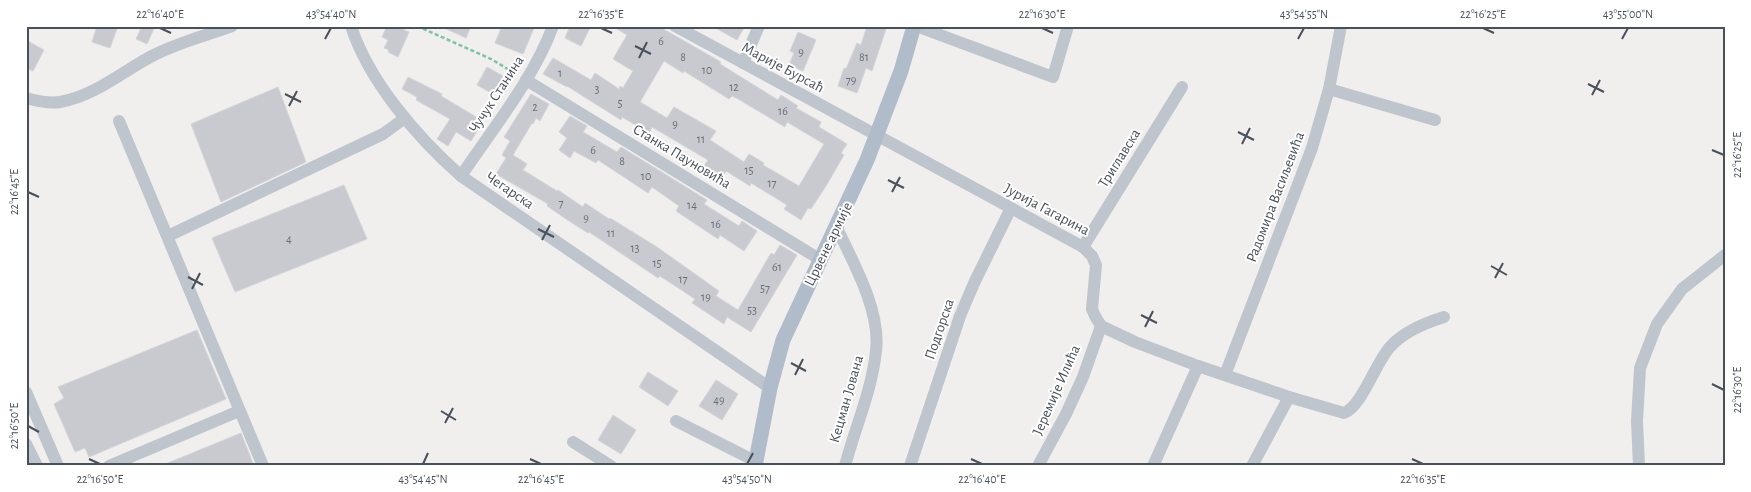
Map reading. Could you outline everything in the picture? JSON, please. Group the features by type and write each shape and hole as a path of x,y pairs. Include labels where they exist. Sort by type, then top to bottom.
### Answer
{"main road":[{"name":"Црвене армије","path":"755,464 770,388 787,330 837,228 877,135 901,71 915,26"}],"street":[{"path":"26,98 59,103 71,100 117,77 156,53 232,26"},
{"name":"Чегарска","path":"351,26 359,48 372,72 404,118 426,144 461,176 770,388"},
{"name":"Чучук Станина","path":"461,176 526,80 553,26"},
{"name":"Марије Бурсаћ","path":"675,26 877,135"},
{"path":"743,63 759,26"},
{"path":"915,26 1053,77 1068,26"},
{"name":"Радомира Васиљевића","path":"1224,376 1312,148 1329,89 1341,26"},
{"name":"Станка Пауновића","path":"526,80 821,260"},
{"name":"Триглавска","path":"1083,247 1182,87"},
{"path":"1329,89 1435,120"},
{"path":"168,236 383,134 404,118"},
{"path":"119,122 263,466"},
{"name":"Јурија Гагарина","path":"877,135 1083,247 1092,256 1096,265 1092,309 1101,326"},
{"name":"Подгорска","path":"910,466 960,316 1011,208"},
{"name":"Кецман Јована","path":"837,228 859,274 870,303 876,332 877,350 865,401 844,466"},
{"path":"1639,466 1637,420 1640,368 1657,324 1682,289 1725,255"},
{"path":"1101,326 1135,342 1224,376 1344,413 1354,407 1383,356 1395,342 1424,324 1444,317"},
{"name":"Јеремије Илића","path":"1038,466 1066,414 1083,377 1101,326"},
{"path":"1153,466 1198,366"},
{"path":"26,412 28,394"},
{"path":"28,394 58,466"},
{"path":"1252,466 1289,397"},
{"path":"109,466 239,411"},
{"path":"676,421 755,464"},
{"path":"572,442 611,466"},
{"path":"26,444 36,466"}],"path":[{"path":"417,26 491,59 526,80"}],"building":[{"path":"97,26 118,26 110,48 92,42"},
{"path":"142,26 155,26 147,44 136,39"},
{"path":"387,26 395,26 409,32 398,57 384,48 388,40 382,37"},
{"path":"440,26 471,26 466,38"},
{"path":"502,26 528,26 534,28 523,54 495,43"},
{"path":"570,26 591,26 581,46 565,38"},
{"path":"612,26 658,26 721,62 720,64 778,100 781,95 798,106 796,108 821,122 819,127 847,144 841,153 844,155 826,186 811,209 808,208 801,220 784,209 787,205 751,183 750,186 726,171 720,181 702,169 708,160 652,127 649,133 622,117 621,120 567,86 543,74 553,58 591,80 595,73 619,89 620,86 623,88 633,71 613,59 627,35","holes":["664,61 683,73 684,71 729,99 732,96 738,99 785,127 787,122 824,144 799,186 763,165 764,163 749,154 744,162 710,140 716,131 674,107 667,118 640,102"]},
{"path":"712,26 745,26 737,40"},
{"path":"867,26 887,26 872,71 866,68 857,93 838,86 844,68 846,69 857,43 861,45"},
{"path":"798,32 816,40 803,71 789,65 794,53 790,51"},
{"path":"26,40 44,50 33,71 26,68"},
{"path":"487,67 503,76 493,94 477,85"},
{"path":"408,77 442,94 441,96 483,121 471,141 456,132 448,146 437,139 450,119 416,100 417,97 402,89"},
{"path":"278,87 306,162 221,202 191,124"},
{"path":"531,94 549,104 540,121 536,118 532,123 513,155 527,164 523,170 583,207 585,203 657,247 719,291 716,296 738,310 771,253 774,255 780,245 797,255 751,332 727,317 724,324 692,303 695,299 660,276 658,278 589,232 569,221 547,206 548,204 496,174 506,158 502,155 510,141 504,137"},
{"path":"570,116 587,126 583,132 617,152 621,147 707,200 704,204 739,226 742,221 757,231 744,251 720,235 718,239 676,211 679,206 652,187 648,193 598,160 596,163 574,151 570,158 559,150 567,138 559,132"},
{"path":"344,185 367,239 235,292 212,238"},
{"path":"197,330 226,399 89,457 85,448 75,452 54,404 64,398 58,387"},
{"path":"648,372 678,391 668,406 639,387"},
{"path":"716,380 738,394 722,420 699,406"},
{"path":"613,415 636,430 621,454 598,440"},
{"path":"241,433 254,466 163,466 163,465"}]}
